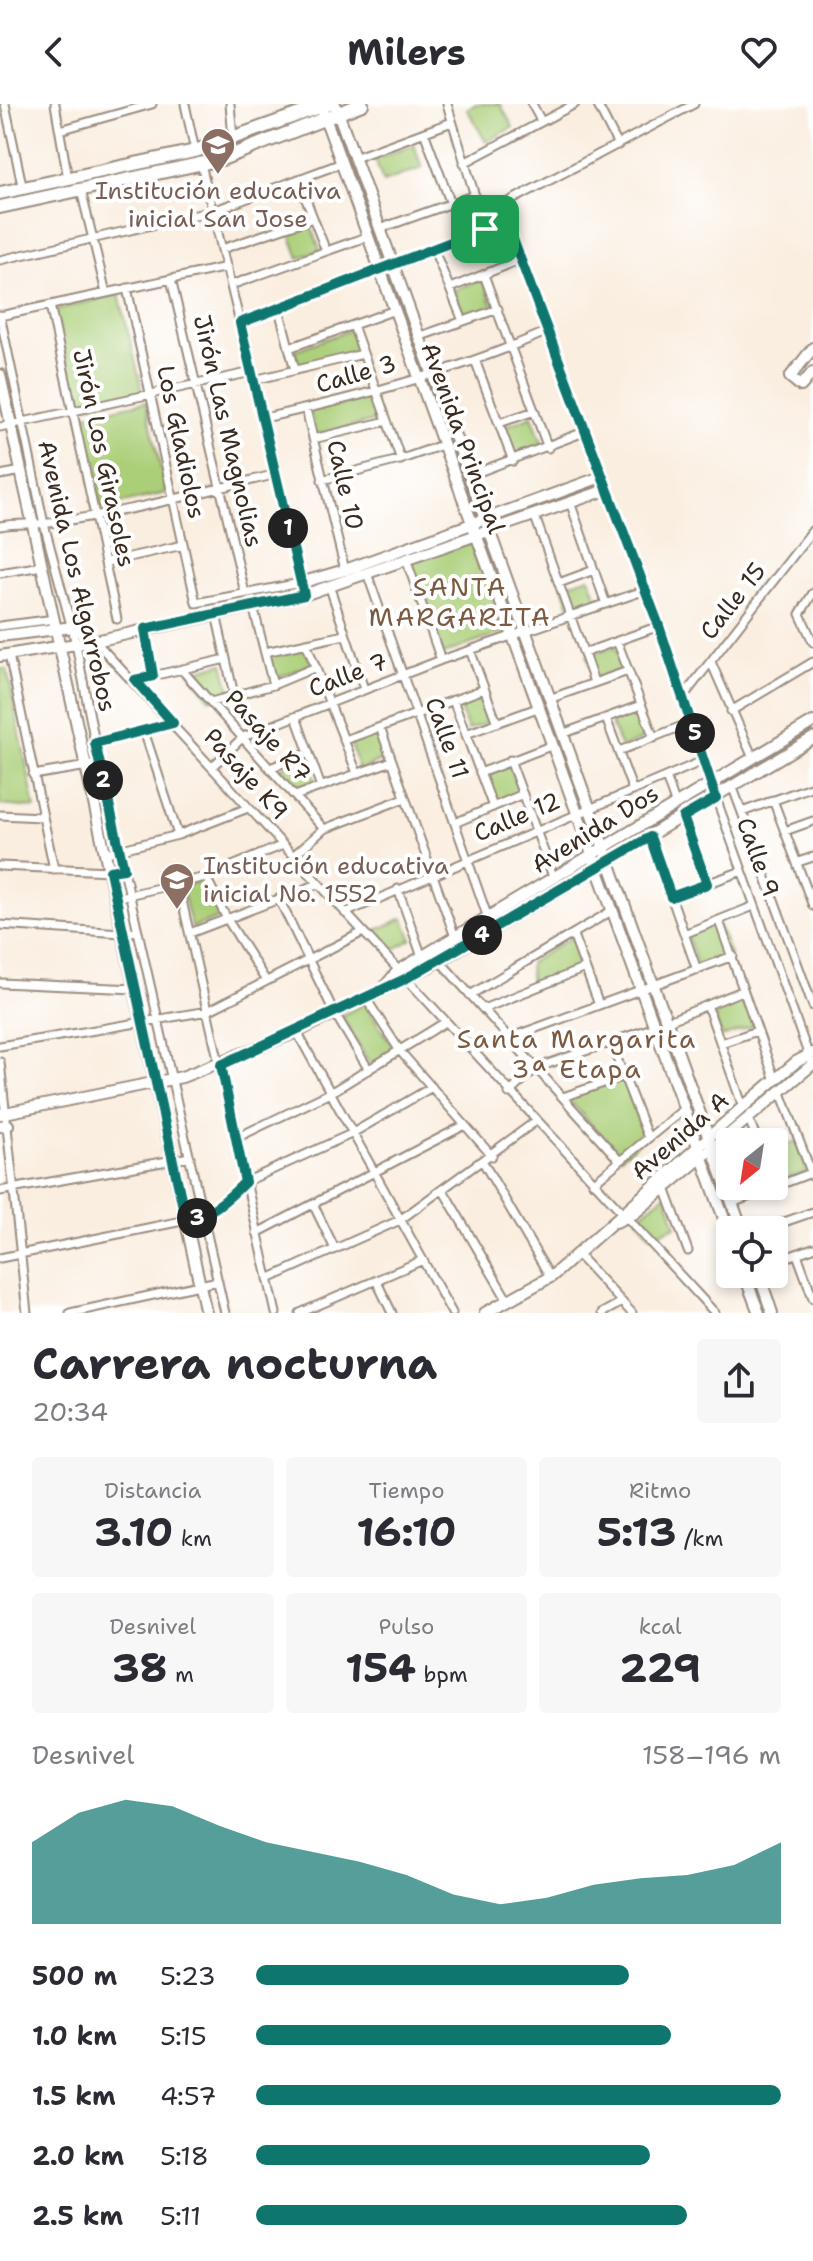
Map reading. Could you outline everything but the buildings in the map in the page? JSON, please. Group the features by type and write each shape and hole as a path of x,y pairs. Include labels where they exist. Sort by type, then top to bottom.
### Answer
{"main road":[{"path":"0,193 69,181 195,151 324,110 362,104"},
{"path":"0,207 201,164 324,110"}],"street":[{"path":"5,104 23,190"},
{"path":"55,104 69,181"},
{"path":"60,130 134,106 152,104"},
{"path":"185,104 195,151"},
{"path":"230,104 233,139"},
{"path":"240,323 485,229 447,104"},
{"path":"532,104 541,121"},
{"path":"464,163 575,104"},
{"path":"597,104 618,145"},
{"path":"482,216 694,104"},
{"name":"Avenida Principal","path":"337,109 379,229 395,310 419,377 514,636 544,703 562,734 584,811 592,855 641,990 660,1025 737,1216"},
{"name":"Avenida Principal","path":"324,110 369,236 388,268 418,337 525,632 553,745 603,847 653,986 660,1025 684,1109 723,1216"},
{"path":"354,158 452,122"},
{"path":"424,132 451,204"},
{"path":"0,260 213,211 342,163"},
{"path":"201,164 304,595"},
{"path":"298,179 326,251"},
{"path":"81,190 106,293"},
{"path":"379,229 475,195"},
{"path":"222,249 313,218"},
{"name":"Calle 15","path":"485,229 506,221 522,259 584,432 659,626 716,798"},
{"path":"231,285 369,236"},
{"path":"434,250 463,321"},
{"path":"450,288 522,259"},
{"path":"0,316 227,267"},
{"path":"484,275 548,448"},
{"name":"Jirón Las Magnolias","path":"171,279 245,593"},
{"name":"Los Gladiolos","path":"127,288 196,603 245,593"},
{"name":"Jirón Los Girasoles","path":"50,305 117,619"},
{"path":"279,309 295,370"},
{"path":"418,337 498,309"},
{"path":"289,348 395,310"},
{"name":"Avenida Los Algarrobos","path":"0,316 11,425 38,523 42,566 206,1313"},
{"path":"353,325 401,460"},
{"name":"Calle 3","path":"264,418 376,391 475,360 548,331"},
{"path":"799,366 812,373 801,386 790,377 813,348"},
{"path":"11,425 197,384 295,370 363,354"},
{"path":"475,360 513,461"},
{"name":"Avenida Los Algarrobos","path":"0,375 22,471 76,644 95,743 225,1313"},
{"name":"Calle 10","path":"306,409 345,570"},
{"path":"499,423 535,411"},
{"path":"313,439 387,421"},
{"path":"468,476 584,432"},
{"path":"322,480 401,460 445,444"},
{"path":"0,475 22,471"},
{"path":"0,526 97,515 277,474"},
{"path":"245,593 300,583 345,570 601,477"},
{"path":"54,869 4,655 95,641 330,588 606,490"},
{"path":"570,502 606,604"},
{"path":"534,514 594,682"},
{"name":"Calle 15","path":"683,697 813,530"},
{"path":"107,562 183,545"},
{"path":"406,559 441,660"},
{"path":"0,573 42,566"},
{"path":"559,583 594,570"},
{"name":"Calle 11","path":"367,573 457,822 488,918"},
{"path":"330,588 364,689"},
{"name":"Calle 7","path":"212,767 243,737 441,660 646,590"},
{"path":"813,593 800,614 813,642"},
{"path":"253,606 273,685"},
{"path":"216,614 234,695"},
{"path":"0,636 56,624"},
{"path":"0,626 56,624 70,627 95,641"},
{"path":"584,653 659,626"},
{"path":"145,629 153,676"},
{"path":"265,652 345,635"},
{"name":"Pasaje K9","path":"95,641 135,680 444,1023 715,1313"},
{"path":"617,641 654,738"},
{"path":"306,643 357,773"},
{"path":"470,650 497,723"},
{"path":"135,680 226,659"},
{"path":"711,662 753,758"},
{"path":"731,711 813,662"},
{"path":"211,702 273,685 316,667"},
{"name":"Pasaje R7","path":"182,670 324,829"},
{"path":"466,734 628,671"},
{"path":"67,674 82,680"},
{"path":"345,740 484,689"},
{"path":"453,700 493,807"},
{"path":"562,734 641,705"},
{"path":"296,717 321,787"},
{"path":"606,718 633,791"},
{"path":"619,751 692,722"},
{"name":"Avenida Dos","path":"402,975 422,957 813,722"},
{"path":"82,747 173,723"},
{"path":"380,727 455,937"},
{"path":"144,731 178,835"},
{"name":"Avenida Dos","path":"402,975 439,960 813,738"},
{"path":"480,773 553,745"},
{"path":"270,768 309,753"},
{"path":"510,760 554,879"},
{"name":"Calle 12","path":"345,913 705,760"},
{"path":"295,796 392,761"},
{"path":"33,775 100,764"},
{"path":"666,777 675,803"},
{"path":"742,812 813,786"},
{"path":"733,788 813,1006"},
{"path":"457,822 523,794"},
{"path":"293,856 324,829 405,798"},
{"name":"Calle 9","path":"716,798 812,1061"},
{"path":"773,800 811,893 813,906"},
{"path":"106,853 178,835 248,808"},
{"path":"0,815 42,817"},
{"path":"683,817 707,884"},
{"path":"785,831 813,821"},
{"path":"650,837 697,970"},
{"path":"115,898 206,877 283,845"},
{"path":"798,862 813,857"},
{"path":"0,866 124,869"},
{"path":"671,897 742,871"},
{"path":"206,877 227,919 266,981"},
{"path":"178,883 276,1313"},
{"path":"190,933 318,884"},
{"path":"398,889 422,957"},
{"path":"279,899 334,1012 369,1070"},
{"path":"684,934 754,906"},
{"path":"470,995 613,910"},
{"path":"719,921 742,991 812,1175 788,1181"},
{"path":"0,925 122,933 138,931"},
{"path":"0,1046 208,1011 363,932"},
{"path":"573,935 599,1005"},
{"path":"509,1038 733,956"},
{"path":"439,960 619,1160"},
{"path":"483,1009 585,968"},
{"path":"4,1120 221,1065 297,1032 383,989 402,975"},
{"path":"0,983 135,989"},
{"path":"509,1093 536,1068 660,1025 742,991"},
{"path":"365,997 400,1051 492,1156"},
{"path":"707,1005 752,1128"},
{"path":"234,1139 330,1093 444,1023"},
{"path":"721,1043 757,1031"},
{"path":"297,1032 452,1313"},
{"path":"611,1043 648,1138"},
{"name":"Avenida A","path":"625,1215 777,1085 812,1061"},
{"path":"0,1062 27,1313"},
{"path":"563,1097 624,1076"},
{"path":"0,1258 202,1217 226,1201 245,1182 351,1134 432,1087"},
{"path":"593,1183 684,1109"},
{"path":"268,1279 400,1220 492,1156 536,1121"},
{"path":"257,1233 465,1125"},
{"name":"Avenida A","path":"485,1313 550,1277 614,1223 665,1188 700,1152"},
{"path":"0,1191 190,1157"},
{"path":"483,1162 550,1277"},
{"path":"665,1188 688,1251"},
{"path":"443,1190 508,1301"},
{"path":"732,1203 739,1200"},
{"path":"313,1204 335,1249"},
{"path":"788,1221 813,1212"},
{"path":"788,1257 813,1248"},
{"path":"797,1254 812,1293"},
{"path":"578,1255 632,1313"},
{"path":"300,1313 423,1260"},
{"path":"376,1280 392,1313"},
{"path":"70,1313 218,1281"},
{"path":"749,1288 759,1313"},
{"path":"764,1288 772,1313"},
{"path":"325,1302 327,1313"},
{"path":"602,1313 622,1302"}],"green space":[{"path":"476,104 500,104 513,127 486,142 467,109"},
{"path":"414,145 422,168 383,182 375,159"},
{"path":"310,223 320,250 299,258 288,229"},
{"path":"482,279 494,308 465,318 454,290"},
{"path":"119,294 143,393 77,408 55,310"},
{"path":"350,330 357,352 299,367 295,350"},
{"path":"372,396 379,420 314,435 310,411"},
{"path":"146,402 166,493 101,508 79,416"},
{"path":"532,416 543,445 514,457 503,427"},
{"path":"477,539 511,630 443,654 410,562"},
{"path":"589,577 598,600 571,610 563,586"},
{"path":"304,646 312,664 274,679 268,654"},
{"path":"615,647 623,669 595,679 587,656"},
{"path":"223,663 231,694 210,699 190,673"},
{"path":"0,669 7,669 35,808 0,805"},
{"path":"481,695 491,721 468,730 458,704"},
{"path":"638,711 649,736 621,748 610,721"},
{"path":"376,732 386,758 359,771 350,740"},
{"path":"307,757 317,784 296,794 276,769"},
{"path":"510,765 519,794 493,803 484,773"},
{"path":"205,880 222,917 192,928 181,886"},
{"path":"403,918 412,939 390,952 372,932"},
{"path":"718,923 730,955 698,968 687,935"},
{"path":"572,937 584,968 531,988 529,963"},
{"path":"742,993 754,1026 722,1037 711,1005"},
{"path":"365,1003 395,1050 370,1064 341,1016"},
{"path":"623,1077 644,1138 621,1157 567,1098"},
{"path":"797,1141 807,1172 788,1178 788,1144"},
{"path":"666,1194 676,1226 651,1236 637,1218"}],"place":[{"name":"Institución educativa inicial San Jose","path":"218,176"},
{"name":"Institución educativa inicial No. 1552","path":"177,911"}],"district":[{"name":"SANTA MARGARITA","path":"460,602"},
{"name":"Santa Margarita 3ª Etapa","path":"577,1054"}],"route":[{"path":"506,221 522,259 584,432 646,590 705,760 716,798 683,817 707,884 671,897 650,837 432,965 297,1032 221,1065 245,1182 226,1201 202,1217 186,1221 110,871 124,869 95,743 173,723 135,680 153,676 145,629 304,595 240,323 485,229 506,221"}]}
